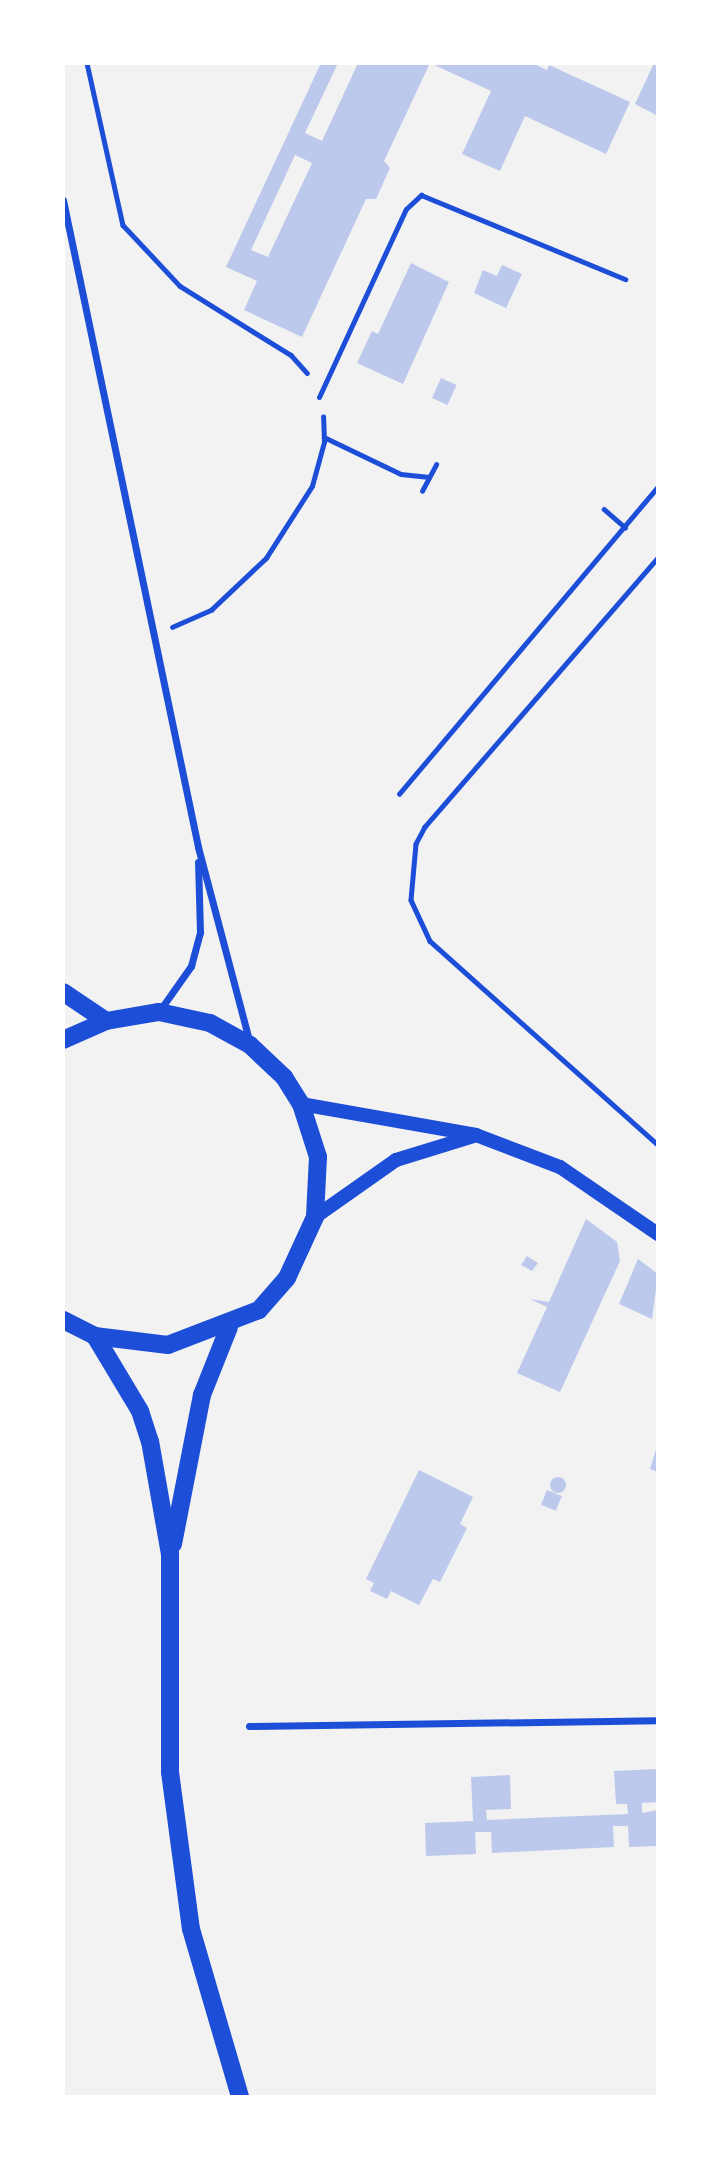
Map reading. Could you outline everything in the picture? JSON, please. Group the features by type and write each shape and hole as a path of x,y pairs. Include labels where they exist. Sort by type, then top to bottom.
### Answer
{"main road":[{"path":"63,992 106,1021"},
{"path":"63,1040 106,1021 159,1012 210,1023 250,1045 284,1077 301,1104 318,1157 315,1217 288,1278 259,1310 229,1327 168,1345 95,1336 63,1320"},
{"path":"301,1104 476,1135 560,1167 658,1234"},
{"path":"315,1217 396,1160 476,1135"},
{"path":"229,1327 202,1395 170,1554 170,1772 191,1929 240,2097"},
{"path":"95,1336 140,1411 170,1554"}],"street":[{"path":"63,200 198,847 250,1045"},
{"path":"159,1012 191,966 200,932 198,847"},
{"path":"250,1726 658,1720"}],"lane":[{"path":"319,397 406,209 421,195 625,279"}],"path":[{"path":"87,63 123,225 180,286 291,355 319,397 324,437 312,486 242,586 211,610 153,635"},
{"path":"324,437 401,474 429,477"},
{"path":"422,491 436,464"},
{"path":"399,794 658,486"},
{"path":"604,509 625,527"},
{"path":"658,558 425,827 411,884 416,918 430,941 658,1145"}],"building":[{"path":"321,63 338,63 305,133 322,141 358,63 430,63 384,161 390,168 376,199 366,199 302,337 244,310 257,281 226,267","holes":["295,155 312,163 268,257 251,250"]},
{"path":"430,63 532,63 547,70 549,65 630,102 606,154 525,116 500,171 462,154 491,91"},
{"path":"654,63 658,63 658,116 635,104"},
{"path":"411,263 449,282 403,384 357,363 372,331 378,334"},
{"path":"502,265 522,274 506,308 474,293 483,270 497,276"},
{"path":"441,378 457,385 448,405 432,398"},
{"path":"586,1219 617,1242 620,1261 560,1392 517,1373 547,1307 530,1299 549,1302"},
{"path":"527,1256 538,1263 532,1271 521,1265"},
{"path":"638,1259 658,1274 652,1319 619,1304"},
{"path":"658,1443 658,1472 650,1469"},
{"path":"419,1470 473,1497 460,1524 467,1528 440,1582 433,1579 419,1605 391,1591 387,1599 370,1591 374,1583 366,1579"},
{"path":"558,1477 564,1479 564,1491 558,1493 552,1491 550,1485 552,1479"},
{"path":"547,1490 562,1496 556,1511 541,1505"},
{"path":"658,1769 658,1802 642,1803 642,1813 658,1810 658,1846 629,1847 628,1826 613,1826 614,1847 492,1853 491,1832 475,1832 476,1854 426,1856 425,1823 473,1821 471,1777 510,1775 511,1809 486,1810 487,1820 628,1814 627,1804 616,1804 614,1771"}]}
